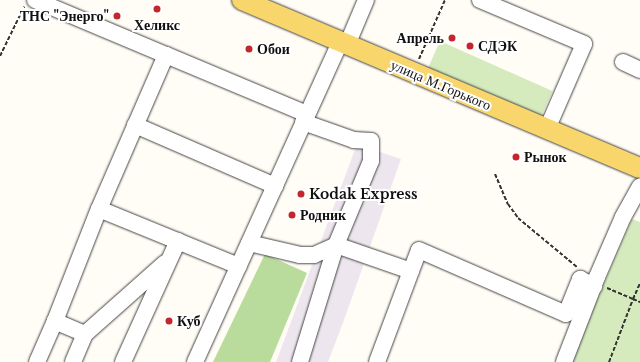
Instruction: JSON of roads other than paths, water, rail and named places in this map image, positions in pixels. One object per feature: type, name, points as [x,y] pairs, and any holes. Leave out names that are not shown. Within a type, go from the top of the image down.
[{"type":"main road","name":"улица М.Горького","points":[[242,0],[640,168]]},
{"type":"street","points":[[35,0],[166,54],[354,140],[371,140],[371,161],[336,245],[300,362]]},
{"type":"street","points":[[195,362],[305,118],[366,0]]},
{"type":"street","points":[[480,0],[584,44],[547,129]]},
{"type":"street","points":[[37,362],[55,321],[99,209],[166,54]]},
{"type":"street","points":[[623,62],[640,70]]},
{"type":"street","points":[[135,125],[275,186]]},
{"type":"street","points":[[564,362],[595,281],[623,217],[640,186]]},
{"type":"street","points":[[99,209],[239,266]]},
{"type":"street","points":[[123,362],[178,241]]},
{"type":"street","points":[[249,243],[300,255],[314,254],[336,245],[411,271]]},
{"type":"street","points":[[377,362],[419,250],[566,314],[580,279],[595,281]]},
{"type":"street","points":[[72,362],[85,334],[170,259]]},
{"type":"street","points":[[55,321],[85,334]]},
{"type":"place","name":"Хеликс","points":[[157,9]]},
{"type":"place","name":"ТНС \"Энерго\"","points":[[117,16]]},
{"type":"place","name":"Апрель","points":[[452,38]]},
{"type":"place","name":"СДЭК","points":[[470,46]]},
{"type":"place","name":"Обои","points":[[249,49]]},
{"type":"place","name":"Рынок","points":[[516,157]]},
{"type":"place","name":"Kodak Express","points":[[301,194]]},
{"type":"place","name":"Родник","points":[[292,215]]},
{"type":"place","name":"Куб","points":[[169,321]]}]
